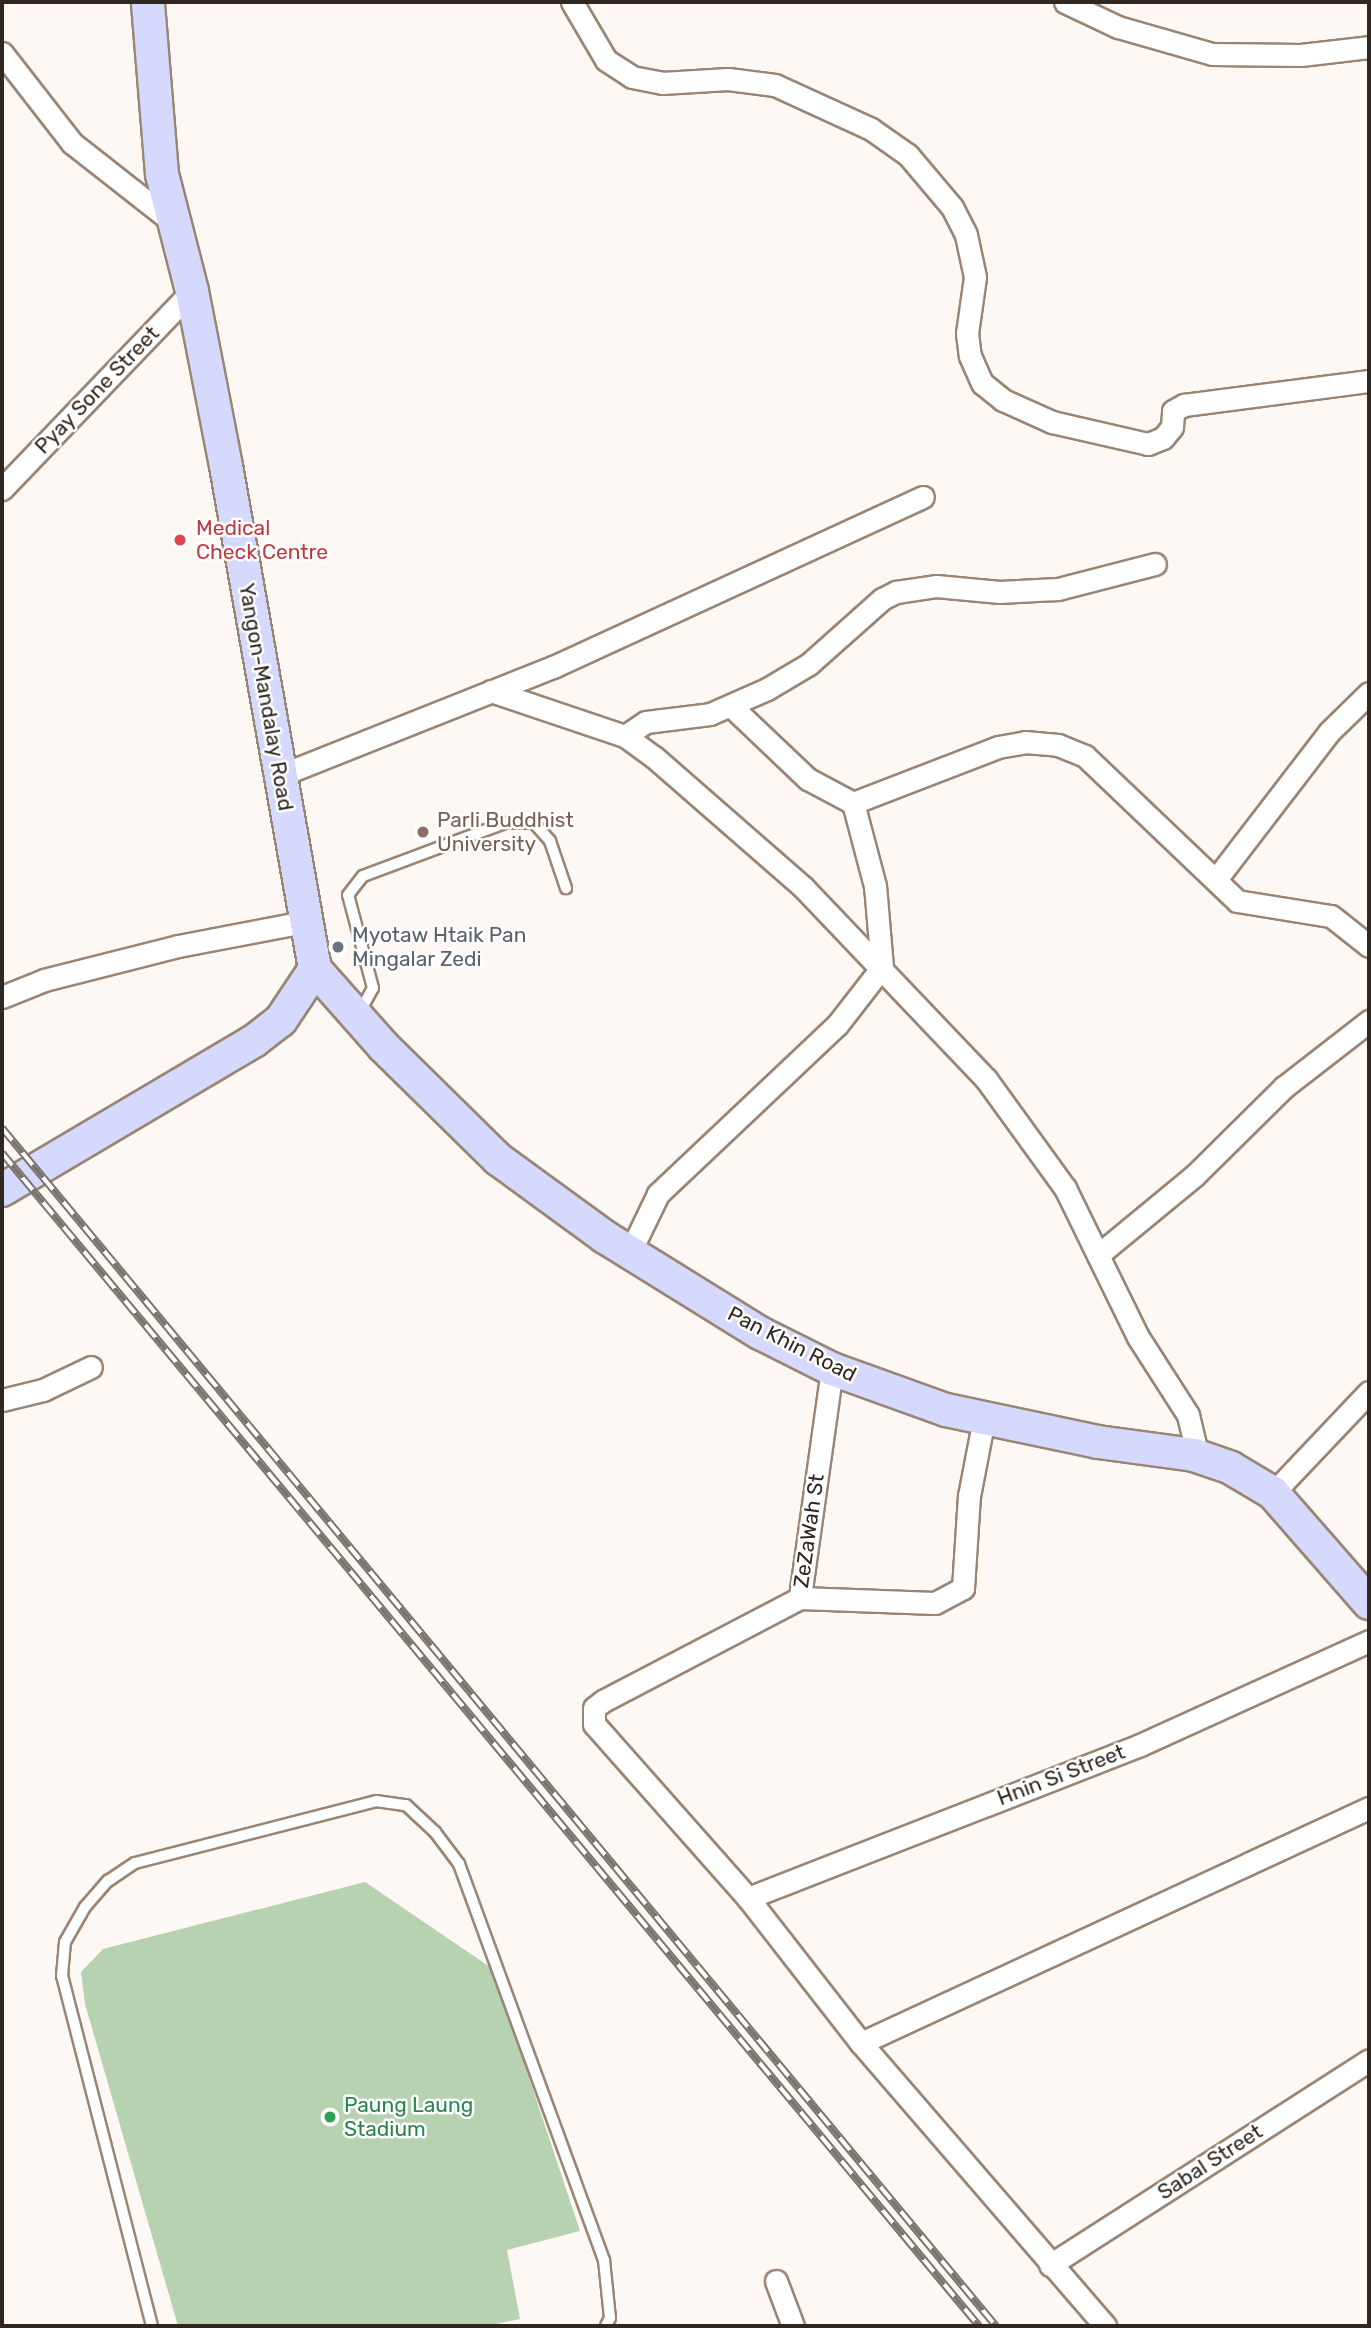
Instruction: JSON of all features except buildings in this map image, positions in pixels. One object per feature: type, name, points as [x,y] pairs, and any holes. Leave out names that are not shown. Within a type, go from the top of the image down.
[{"type":"main road","name":"Yangon-Mandalay Road","points":[[148,2],[153,99],[174,223],[192,291],[316,969]]},
{"type":"main road","name":"Pan Khin Road","points":[[316,969],[357,1018],[498,1159],[630,1252],[760,1333],[832,1368],[946,1410],[1198,1457],[1231,1468],[1273,1493],[1369,1603]]},
{"type":"main road","points":[[2,1190],[254,1041],[281,1020],[316,969]]},
{"type":"street","points":[[572,2],[606,60],[632,77],[662,83],[754,80],[775,85],[871,129],[908,155],[952,207],[966,235],[975,278],[967,333],[970,356],[982,383],[1003,400],[1052,422],[1148,444],[1163,438],[1172,427],[1177,407],[1369,381]]},
{"type":"street","points":[[1065,2],[1118,27],[1212,54],[1301,55],[1369,47]]},
{"type":"street","points":[[2,53],[72,142],[174,223]]},
{"type":"street","name":"Pyay Sone Street","points":[[2,489],[192,291]]},
{"type":"street","points":[[281,775],[491,691],[923,497]]},
{"type":"street","points":[[625,736],[646,722],[710,715],[732,707],[809,664],[882,599],[896,592],[936,586],[1000,592],[1058,589],[1155,564]]},
{"type":"street","points":[[491,691],[625,736],[804,888],[883,967],[986,1079],[1065,1188],[1138,1337],[1188,1415],[1198,1457]]},
{"type":"street","points":[[1217,878],[1329,732],[1369,693]]},
{"type":"street","points":[[630,1252],[658,1194],[836,1025],[883,967],[875,886],[853,803],[808,779],[732,707]]},
{"type":"street","points":[[853,803],[998,747],[1025,742],[1058,745],[1085,756],[1177,847],[1217,878],[1237,901],[1331,916],[1369,946]]},
{"type":"street","points":[[2,998],[44,980],[178,946],[309,921]]},
{"type":"street","points":[[1098,1255],[1195,1175],[1284,1087],[1369,1021]]},
{"type":"street","points":[[2,1400],[43,1390],[91,1367]]},
{"type":"street","name":"ZeZaWah St","points":[[748,1898],[600,1735],[592,1716],[603,1701],[800,1598],[832,1368]]},
{"type":"street","points":[[1273,1493],[1369,1392]]},
{"type":"street","points":[[800,1598],[935,1603],[963,1588],[968,1496],[984,1418]]},
{"type":"street","name":"Hnin Si Street","points":[[748,1898],[1140,1745],[1369,1641]]},
{"type":"street","points":[[861,2043],[1369,1808]]},
{"type":"street","points":[[748,1898],[861,2043],[1105,2326]]},
{"type":"street","name":"Sabal Street","points":[[1050,2265],[1369,2060]]},
{"type":"street","points":[[776,2281],[793,2326]]},
{"type":"lane","points":[[357,1018],[373,988],[348,895],[363,876],[505,823],[534,823],[550,841],[566,888]]},
{"type":"lane","points":[[152,2326],[62,1976],[65,1942],[85,1907],[108,1881],[135,1863],[376,1801],[405,1805],[435,1832],[459,1864],[604,2259],[610,2318],[606,2326]]},
{"type":"green space","name":"Paung Laung Stadium","points":[[365,1882],[493,1969],[580,2231],[507,2250],[520,2319],[487,2326],[178,2326],[85,2004],[81,1972],[103,1949]]},
{"type":"railway","points":[[2,1128],[996,2326]]},
{"type":"railway","points":[[2,1153],[979,2326]]},
{"type":"place","name":"Medical Check Centre","points":[[180,540]]},
{"type":"place","name":"Parli Buddhist University","points":[[423,832]]},
{"type":"place","name":"Myotaw Htaik Pan Mingalar Zedi","points":[[338,947]]},
{"type":"place","name":"Paung Laung Stadium","points":[[330,2117]]}]
